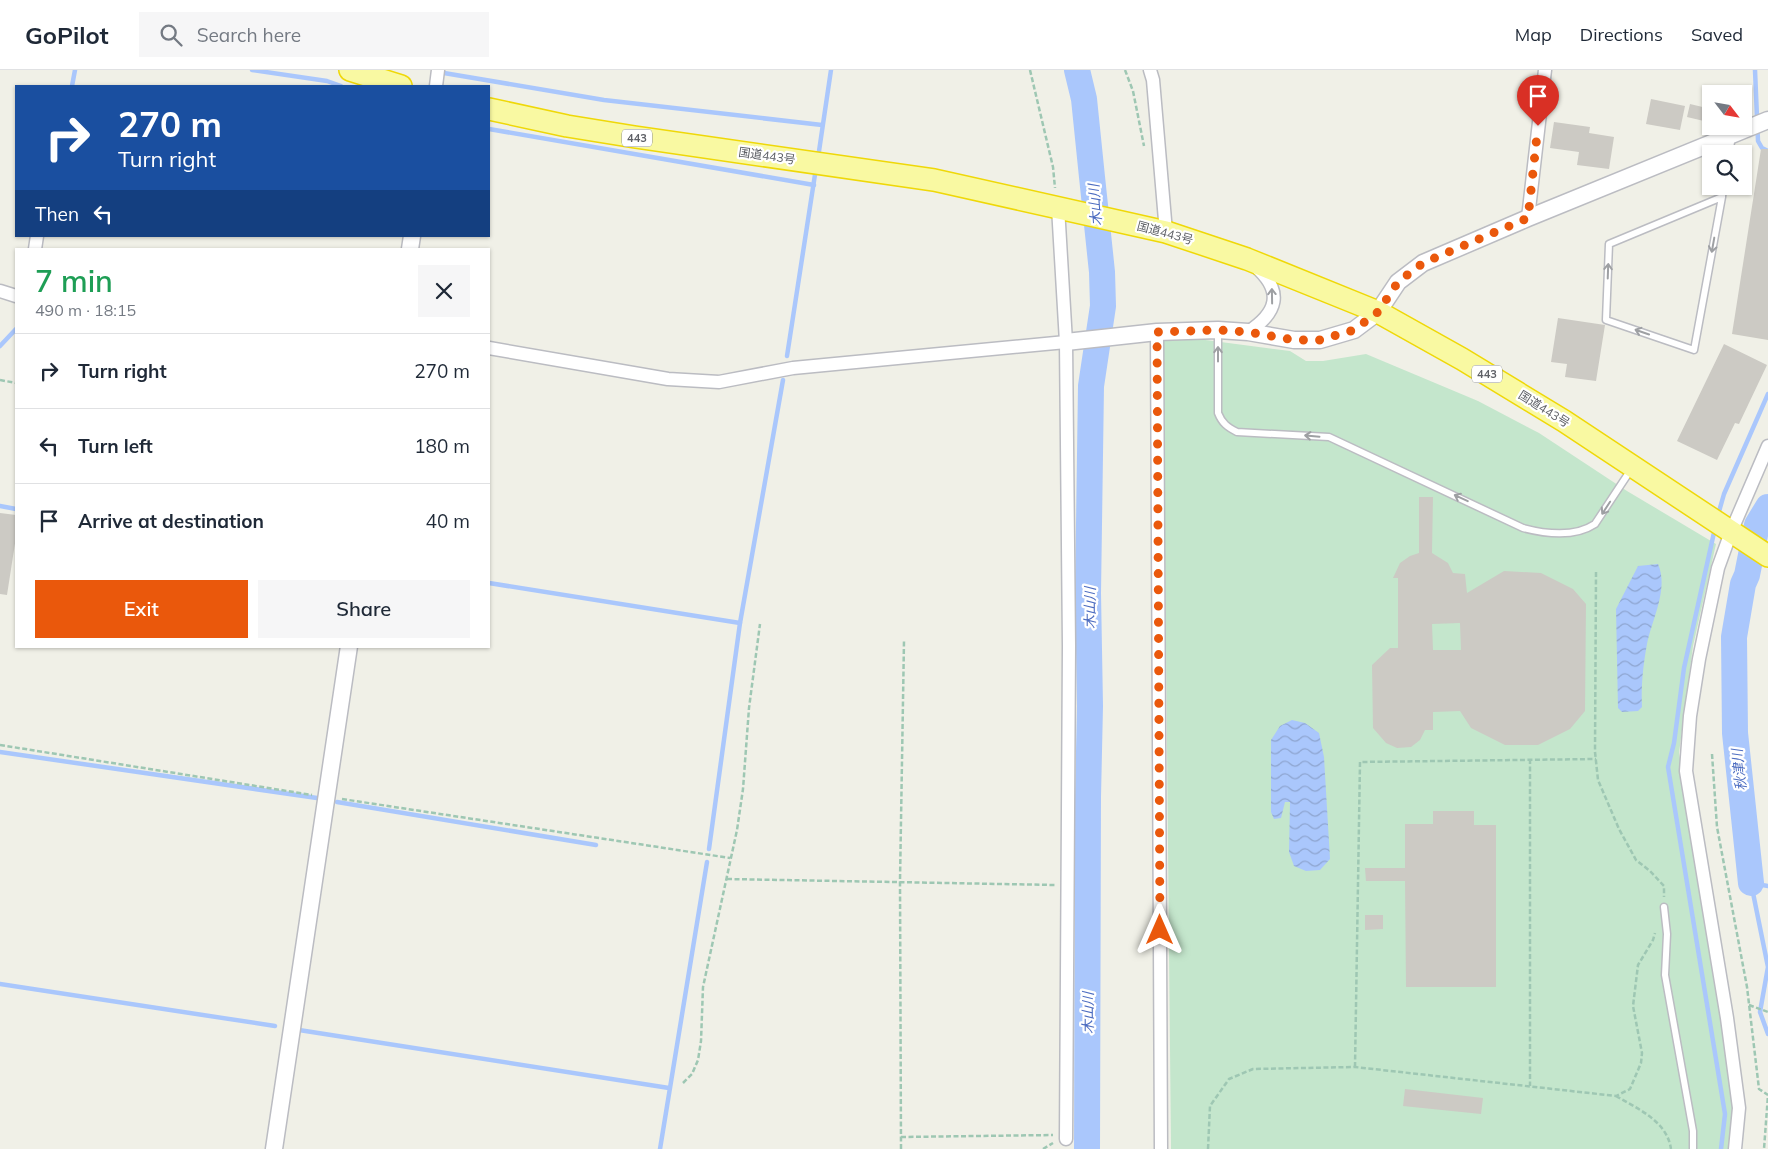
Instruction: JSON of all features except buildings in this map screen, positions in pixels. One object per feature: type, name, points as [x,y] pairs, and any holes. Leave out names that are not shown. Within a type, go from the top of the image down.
[{"type":"highway","points":[[350,70],[398,85]]},
{"type":"highway","name":"国道443号","points":[[490,109],[567,126],[634,137],[934,180],[1160,231],[1247,259],[1378,312],[1462,359],[1547,411],[1768,556]]},
{"type":"street","points":[[436,85],[438,70]]},
{"type":"street","points":[[1150,70],[1153,80],[1160,231]]},
{"type":"street","points":[[1528,218],[1544,70]]},
{"type":"street","points":[[490,348],[668,379],[719,382],[793,368],[1152,333],[1218,330],[1248,332],[1294,340],[1320,340],[1354,330],[1378,312],[1398,282],[1423,263],[1732,135]]},
{"type":"street","points":[[1058,207],[1066,342],[1069,646],[1066,1139]]},
{"type":"street","points":[[1247,259],[1262,272],[1272,288],[1274,298],[1270,313],[1261,324],[1248,332]]},
{"type":"street","points":[[0,291],[15,296]]},
{"type":"street","points":[[1152,333],[1160,1149]]},
{"type":"street","points":[[1735,1149],[1739,1108],[1725,1009],[1686,771],[1690,716],[1699,659],[1718,568],[1721,525],[1768,446]]},
{"type":"street","points":[[274,1149],[349,648]]},
{"type":"lane","points":[[1730,145],[1732,135]]},
{"type":"lane","points":[[1722,197],[1694,350],[1606,320],[1609,244],[1722,197]]},
{"type":"lane","points":[[1218,330],[1218,413],[1222,422],[1228,428],[1237,432],[1329,437],[1523,528],[1553,533],[1586,530],[1595,524],[1632,467]]},
{"type":"lane","points":[[1664,907],[1666,934],[1665,975],[1693,1131],[1693,1149]]},
{"type":"path","points":[[1030,70],[1053,167],[1058,207]]},
{"type":"path","points":[[0,380],[15,383]]},
{"type":"path","points":[[1596,572],[1596,759],[1598,780],[1619,829],[1636,860],[1664,886],[1664,907],[1653,940],[1638,965],[1633,1006],[1642,1053],[1641,1063],[1630,1089],[1616,1096]]},
{"type":"path","points":[[684,1083],[692,1074],[698,1060],[702,1041],[703,988],[737,830],[743,789],[749,708],[760,624]]},
{"type":"path","points":[[901,1149],[900,881],[904,640]]},
{"type":"path","points":[[0,745],[326,797],[730,858]]},
{"type":"path","points":[[1712,754],[1717,827],[1749,1005],[1759,1089],[1768,1095],[1764,1149]]},
{"type":"path","points":[[1530,759],[1530,1086]]},
{"type":"path","points":[[1355,1067],[1360,762],[1596,759]]},
{"type":"path","points":[[727,880],[900,881],[1067,885]]},
{"type":"path","points":[[1749,1005],[1768,1011]]},
{"type":"path","points":[[1208,1149],[1210,1106],[1229,1079],[1253,1069],[1355,1067],[1616,1096],[1655,1120],[1664,1129],[1671,1149]]},
{"type":"path","points":[[901,1137],[1054,1135],[1066,1139]]},
{"type":"green space","points":[[1198,339],[1290,351],[1306,361],[1323,361],[1366,354],[1478,401],[1539,433],[1627,491],[1716,544],[1693,646],[1679,753],[1713,947],[1735,1109],[1730,1149],[1171,1149],[1163,340]]},
{"type":"water","points":[[1658,564],[1662,584],[1661,594],[1649,634],[1643,668],[1642,707],[1638,711],[1622,712],[1618,708],[1616,609],[1638,566]]},
{"type":"water","points":[[1292,720],[1305,723],[1319,733],[1324,757],[1330,859],[1320,870],[1306,871],[1294,866],[1289,852],[1290,802],[1285,802],[1281,818],[1274,819],[1271,812],[1271,740],[1280,726]]},
{"type":"waterway","points":[[72,85],[75,70]]},
{"type":"waterway","points":[[252,70],[327,81],[338,85]]},
{"type":"waterway","points":[[818,158],[831,70]]},
{"type":"waterway","name":"木山川","points":[[1077,70],[1084,99],[1102,272],[1103,306],[1091,386],[1088,593],[1090,706],[1087,1149]]},
{"type":"waterway","points":[[1755,70],[1758,141],[1762,148],[1768,151]]},
{"type":"waterway","points":[[444,73],[604,100],[822,125]]},
{"type":"waterway","points":[[490,129],[814,185]]},
{"type":"waterway","points":[[787,356],[816,168]]},
{"type":"waterway","points":[[0,346],[15,330]]},
{"type":"waterway","points":[[709,849],[740,623],[783,380]]},
{"type":"waterway","points":[[1718,515],[1724,494],[1768,394]]},
{"type":"waterway","points":[[0,506],[15,509]]},
{"type":"waterway","name":"秋津川","points":[[1751,883],[1735,733],[1734,637],[1743,584],[1747,575],[1757,525],[1768,507]]},
{"type":"waterway","points":[[1715,528],[1684,668],[1674,743],[1668,767],[1725,1114],[1721,1149]]},
{"type":"waterway","points":[[490,583],[740,623]]},
{"type":"waterway","points":[[0,752],[317,798]]},
{"type":"waterway","points":[[337,802],[596,845]]},
{"type":"waterway","points":[[660,1149],[707,862]]},
{"type":"waterway","name":"秋津川","points":[[1768,886],[1751,883],[1768,967],[1760,1012],[1768,1034]]},
{"type":"waterway","points":[[0,984],[275,1026]]},
{"type":"waterway","points":[[299,1030],[669,1088]]},
{"type":"route","points":[[1160,930],[1157,332],[1218,330],[1248,332],[1294,340],[1320,340],[1354,330],[1378,312],[1398,282],[1423,263],[1528,218],[1538,126]]}]
